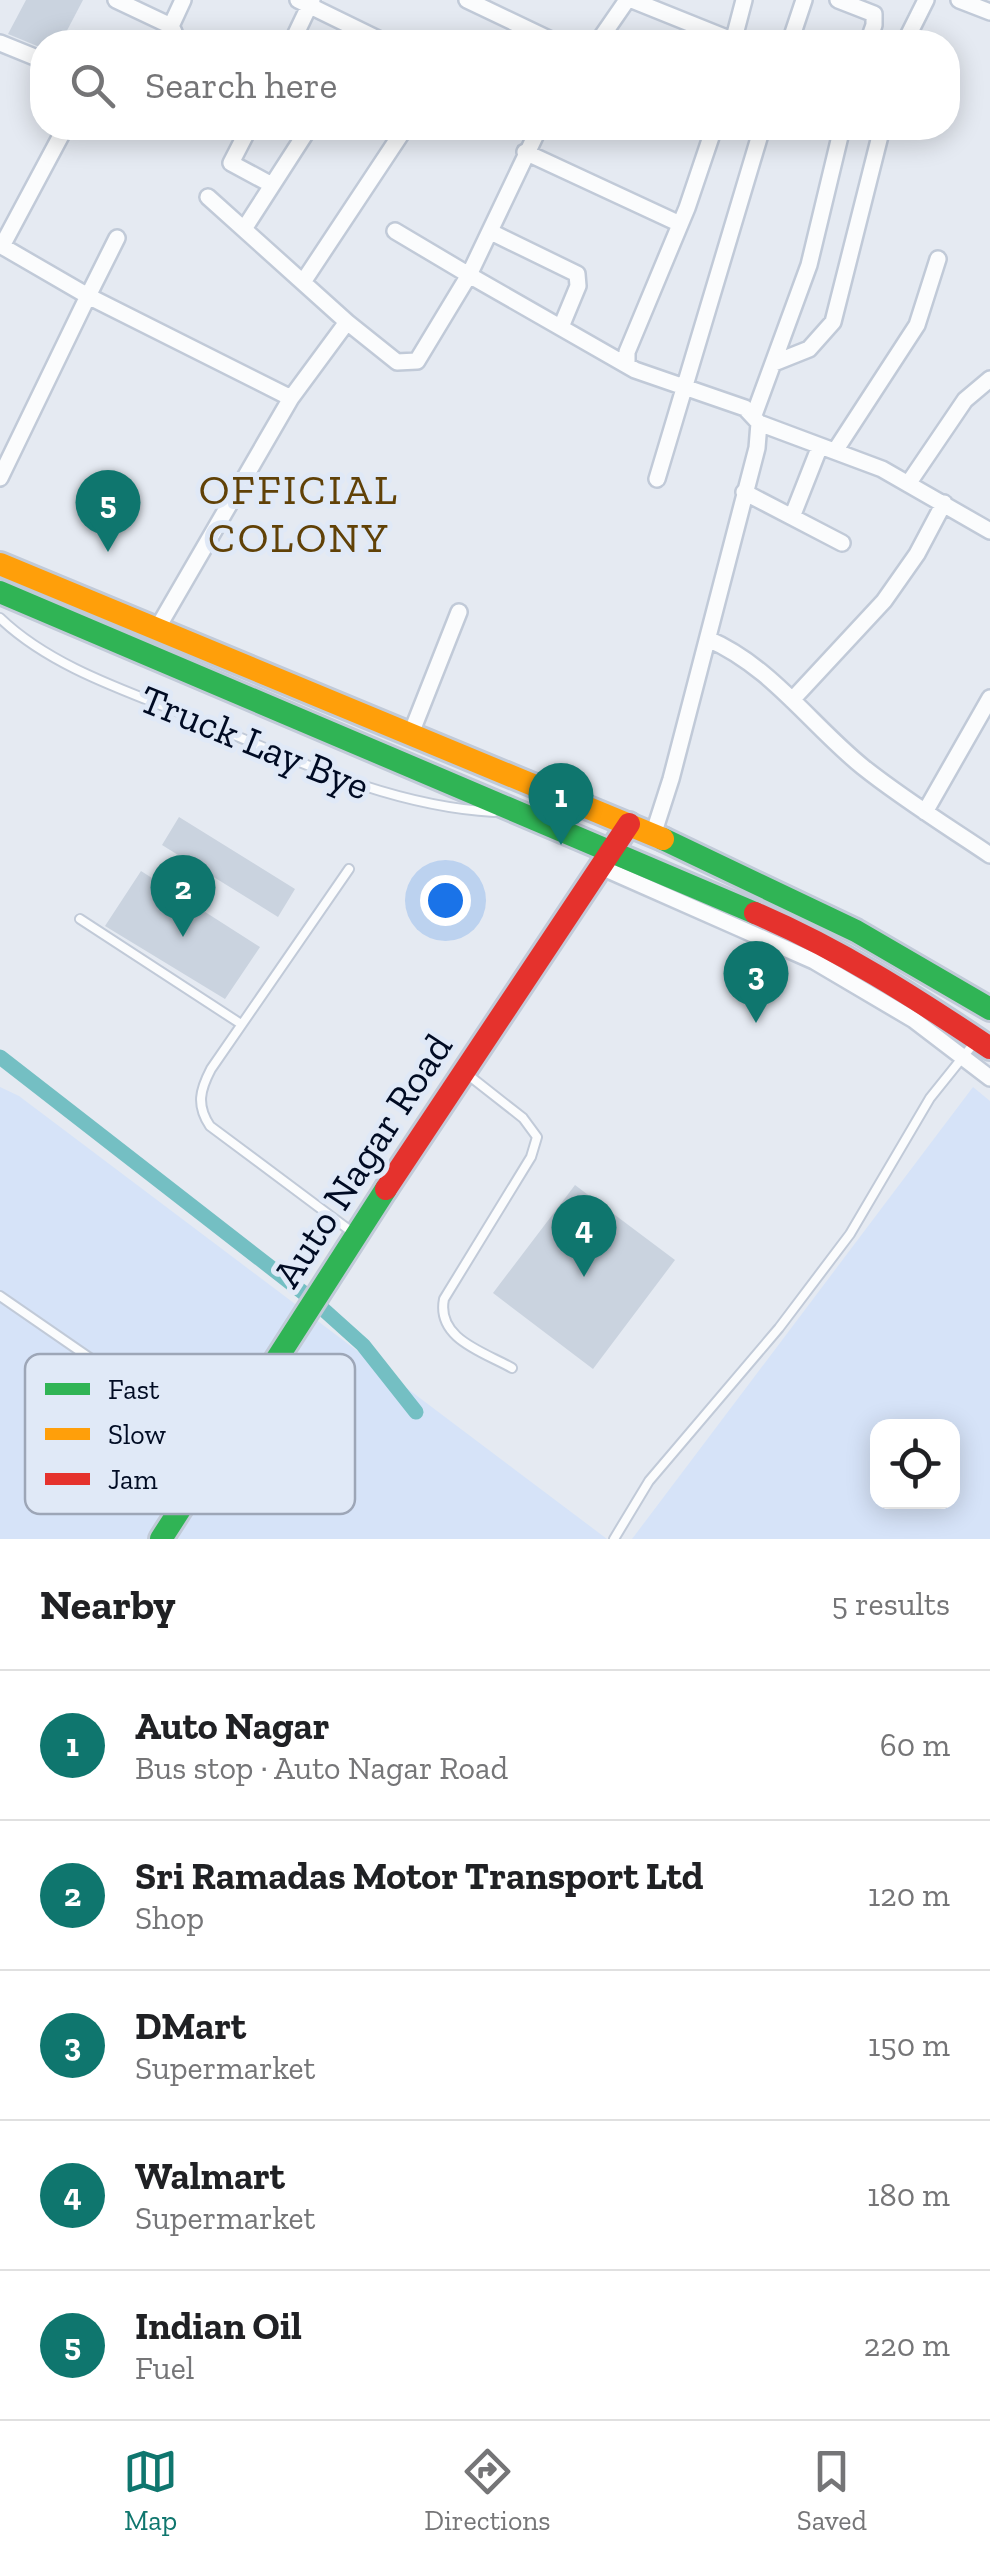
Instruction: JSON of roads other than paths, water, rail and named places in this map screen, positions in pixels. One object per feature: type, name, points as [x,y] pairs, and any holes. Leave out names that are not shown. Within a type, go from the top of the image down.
[{"type":"main road","points":[[0,564],[629,824],[835,920],[908,958],[990,1009]]},
{"type":"main road","points":[[0,592],[528,814],[605,859],[804,934],[889,980],[977,1047]]},
{"type":"main road","name":"Auto Nagar Road","points":[[279,1354],[629,824]]},
{"type":"main road","name":"Auto Nagar Road","points":[[160,1539],[176,1514]]},
{"type":"street","points":[[116,0],[165,30]]},
{"type":"street","points":[[172,30],[183,0]]},
{"type":"street","points":[[467,0],[531,30]]},
{"type":"street","points":[[607,30],[630,0],[704,30]]},
{"type":"street","points":[[736,30],[744,0]]},
{"type":"street","points":[[794,30],[804,0]]},
{"type":"street","points":[[838,0],[874,14],[872,30]]},
{"type":"street","points":[[911,30],[926,0]]},
{"type":"street","points":[[959,0],[990,12]]},
{"type":"street","points":[[296,30],[307,2],[352,30]]},
{"type":"street","points":[[0,43],[30,55]]},
{"type":"street","points":[[59,140],[4,252],[292,398]]},
{"type":"street","points":[[243,140],[231,162],[272,185]]},
{"type":"street","points":[[244,229],[300,140]]},
{"type":"street","points":[[304,282],[397,140]]},
{"type":"street","points":[[208,197],[397,362],[418,361],[469,275],[532,140]]},
{"type":"street","points":[[626,363],[710,140]]},
{"type":"street","points":[[657,479],[758,140]]},
{"type":"street","points":[[653,835],[758,448],[756,419],[808,265],[839,140]]},
{"type":"street","points":[[774,362],[809,350],[832,322],[879,140]]},
{"type":"street","points":[[525,152],[680,224]]},
{"type":"street","points":[[395,231],[635,370],[745,408],[756,419],[882,470],[990,531]]},
{"type":"street","points":[[491,232],[577,274],[578,286],[561,326]]},
{"type":"street","points":[[0,478],[117,238]]},
{"type":"street","points":[[792,517],[828,449],[917,325],[938,260]]},
{"type":"street","points":[[157,629],[292,398],[348,322]]},
{"type":"street","points":[[908,484],[965,400],[990,378]]},
{"type":"street","points":[[744,492],[842,543]]},
{"type":"street","points":[[792,700],[884,601],[917,554],[944,503]]},
{"type":"street","points":[[410,736],[459,612]]},
{"type":"street","points":[[708,639],[754,666],[861,765],[990,855]]},
{"type":"street","points":[[925,812],[990,698]]},
{"type":"street","points":[[977,1047],[990,1078]]},
{"type":"lane","name":"Truck Lay Bye","points":[[0,618],[14,632],[107,683],[354,784],[400,799],[461,810],[528,814]]},
{"type":"lane","points":[[350,869],[242,1024],[202,1087],[200,1102],[210,1126],[356,1234]]},
{"type":"lane","points":[[80,919],[242,1024]]},
{"type":"lane","points":[[614,1539],[649,1482],[779,1328],[850,1234],[930,1098],[977,1047]]},
{"type":"lane","points":[[464,1072],[523,1118],[537,1136],[532,1157],[444,1299],[442,1309],[442,1319],[454,1335],[512,1368]]},
{"type":"lane","points":[[0,1296],[85,1354]]},
{"type":"waterway","points":[[0,1057],[314,1301],[363,1345],[416,1412]]},
{"type":"place","name":"Indian Oil","points":[[108,552]]},
{"type":"place","name":"Auto Nagar","points":[[561,845]]},
{"type":"place","name":"Sri Ramadas Motor Transport Ltd","points":[[183,937]]},
{"type":"place","name":"DMart","points":[[756,1023]]},
{"type":"place","name":"Walmart","points":[[584,1277]]},
{"type":"district","name":"OFFICIAL COLONY","points":[[299,513]]}]
